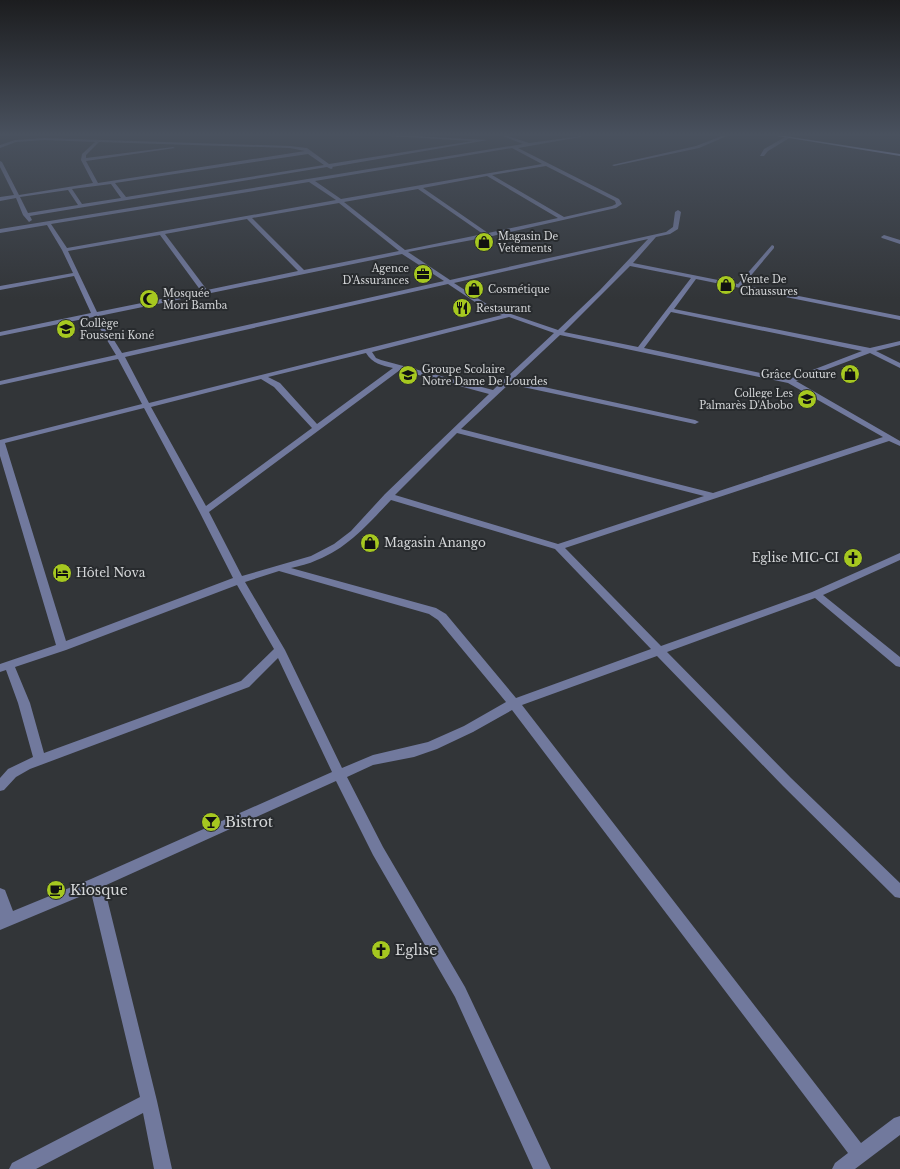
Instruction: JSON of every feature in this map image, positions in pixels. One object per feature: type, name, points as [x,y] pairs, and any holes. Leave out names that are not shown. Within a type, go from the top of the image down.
[{"type":"street","points":[[15,191],[31,226]]},
{"type":"street","points":[[0,199],[53,191]]},
{"type":"street","points":[[71,191],[81,206]]},
{"type":"street","points":[[118,191],[124,198]]},
{"type":"street","points":[[26,215],[174,191]]},
{"type":"street","points":[[0,231],[246,191]]},
{"type":"street","points":[[325,191],[404,252],[480,303],[510,316],[560,333],[790,381],[900,444]]},
{"type":"street","points":[[65,250],[399,191]]},
{"type":"street","points":[[424,191],[488,235]]},
{"type":"street","points":[[514,191],[563,219]]},
{"type":"street","points":[[0,334],[488,235],[614,207],[619,204],[617,200],[599,191]]},
{"type":"street","points":[[0,383],[668,233],[676,228],[678,212]]},
{"type":"street","points":[[248,217],[251,223],[303,272]]},
{"type":"street","points":[[48,223],[65,250],[95,314],[121,357],[240,580],[280,650],[340,776],[378,851],[460,992],[542,1169]]},
{"type":"street","points":[[162,233],[205,292]]},
{"type":"street","points":[[40,759],[21,696],[4,667],[62,647],[240,580],[314,558],[336,546],[354,533],[388,496],[455,430],[560,333],[630,264],[655,236]]},
{"type":"street","points":[[884,237],[900,242]]},
{"type":"street","points":[[739,286],[772,247]]},
{"type":"street","points":[[630,264],[900,318]]},
{"type":"street","points":[[0,288],[76,274]]},
{"type":"street","points":[[639,350],[694,278]]},
{"type":"street","points":[[671,310],[870,350],[900,366]]},
{"type":"street","points":[[62,647],[0,442],[510,316]]},
{"type":"street","points":[[790,381],[870,350],[900,344]]},
{"type":"street","points":[[368,351],[373,359],[378,362],[495,393]]},
{"type":"street","points":[[204,511],[398,368]]},
{"type":"street","points":[[262,377],[277,385],[316,428]]},
{"type":"street","points":[[507,381],[695,422]]},
{"type":"street","points":[[455,430],[716,496]]},
{"type":"street","points":[[558,547],[888,438]]},
{"type":"street","points":[[388,496],[558,547],[787,782],[900,892]]},
{"type":"street","points":[[0,895],[4,921],[96,883],[340,776],[366,762],[421,750],[470,729],[514,703],[659,652],[816,594],[900,556]]},
{"type":"street","points":[[279,568],[414,607],[432,610],[442,617],[514,703],[860,1155]]},
{"type":"street","points":[[816,594],[900,663]]},
{"type":"street","points":[[0,786],[12,773],[40,759],[245,684],[280,650]]},
{"type":"street","points":[[96,883],[149,1101],[162,1169]]},
{"type":"street","points":[[18,1169],[149,1101]]},
{"type":"street","points":[[841,1169],[900,1124]]},
{"type":"place","name":"Magasin De Vetements","points":[[484,242]]},
{"type":"place","name":"Agence D'Assurances","points":[[423,274]]},
{"type":"place","name":"Vente De Chaussures","points":[[726,285]]},
{"type":"place","name":"Cosmétique","points":[[474,289]]},
{"type":"place","name":"Mosquée Mori Bamba","points":[[149,299]]},
{"type":"place","name":"Restaurant","points":[[462,308]]},
{"type":"place","name":"Collège Fousseni Koné","points":[[66,329]]},
{"type":"place","name":"Grâce Couture","points":[[850,374]]},
{"type":"place","name":"Groupe Scolaire Notre Dame De Lourdes","points":[[408,375]]},
{"type":"place","name":"College Les Palmarès D'Abobo","points":[[807,399]]},
{"type":"place","name":"Magasin Anango","points":[[370,543]]},
{"type":"place","name":"Eglise MIC-CI","points":[[853,558]]},
{"type":"place","name":"Hôtel Nova","points":[[62,573]]},
{"type":"place","name":"Bistrot","points":[[211,822]]},
{"type":"place","name":"Kiosque","points":[[56,890]]},
{"type":"place","name":"Eglise","points":[[381,950]]}]
